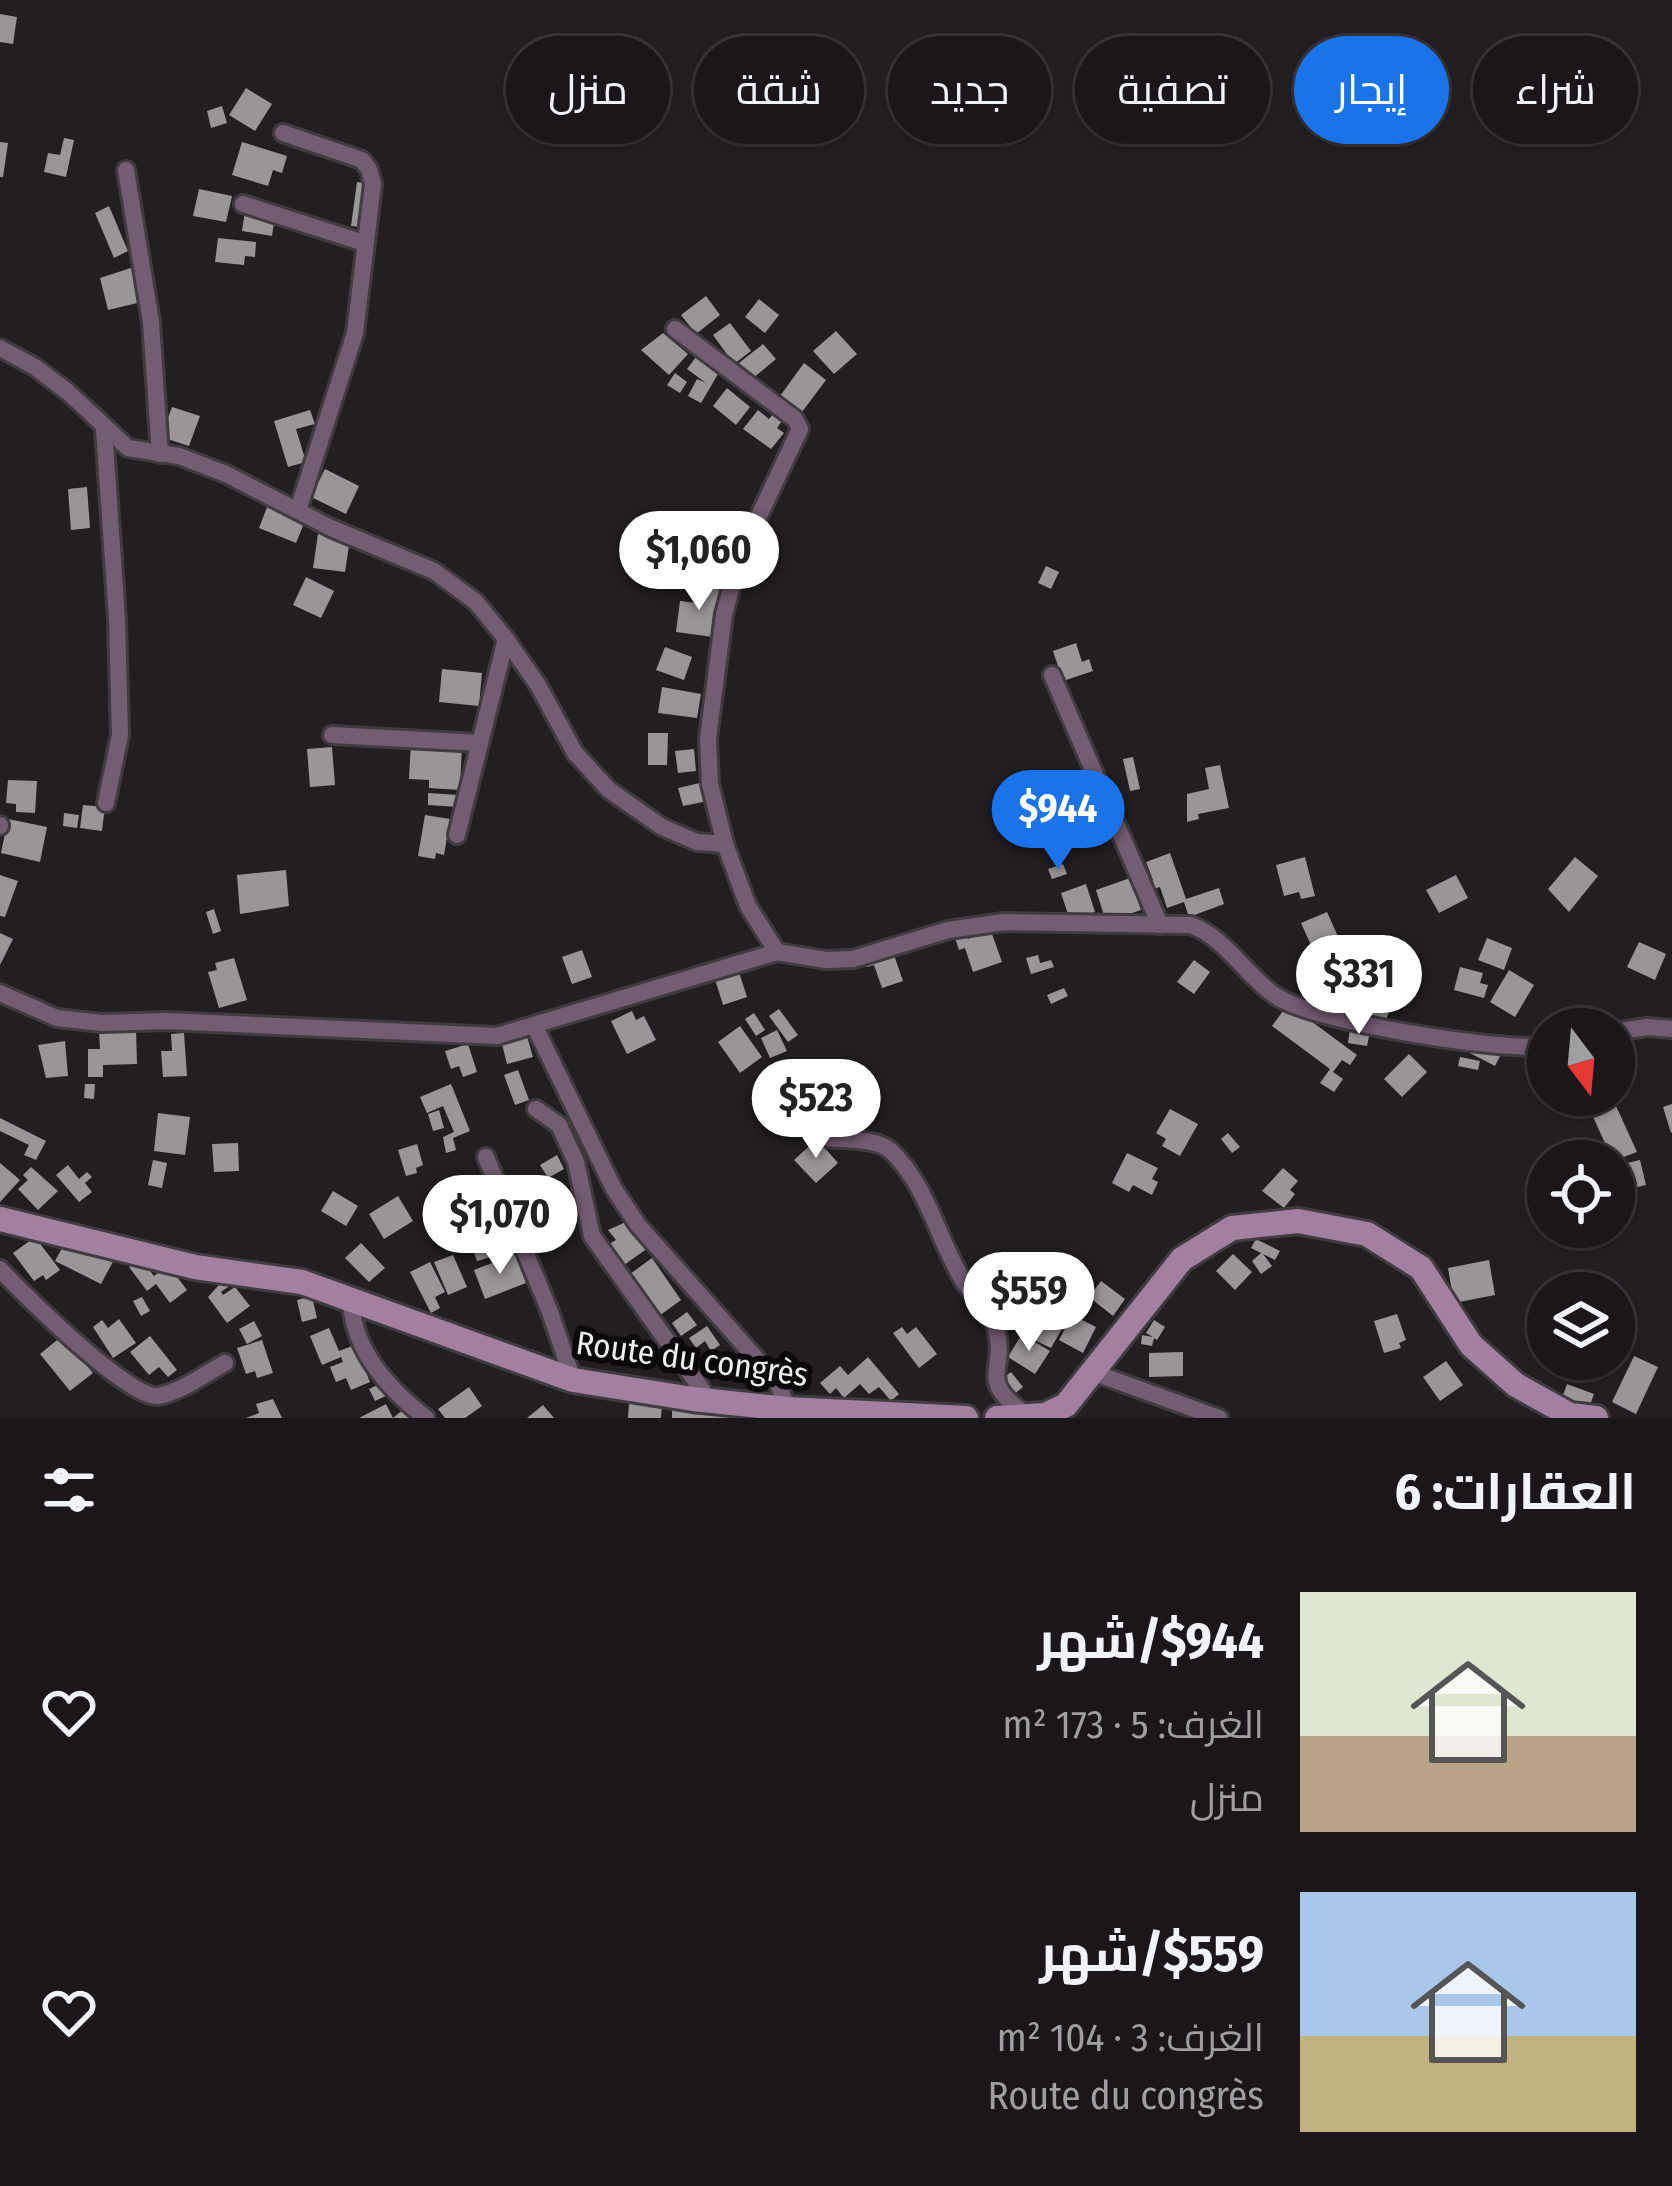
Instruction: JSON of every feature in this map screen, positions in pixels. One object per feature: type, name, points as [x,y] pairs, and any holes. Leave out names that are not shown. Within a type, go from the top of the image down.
[{"type":"main road","name":"Route du congrès","points":[[0,1219],[195,1267],[302,1282],[573,1380],[788,1409],[966,1418]]},
{"type":"main road","points":[[997,1418],[1045,1415],[1066,1405],[1183,1258],[1232,1228],[1298,1221],[1367,1234],[1421,1268],[1471,1345],[1516,1385],[1570,1414],[1596,1418]]},
{"type":"street","points":[[283,133],[362,160],[373,184],[356,333],[298,510]]},
{"type":"street","points":[[126,170],[151,322],[160,454]]},
{"type":"street","points":[[243,204],[364,243]]},
{"type":"street","points":[[675,328],[795,419],[800,429],[740,556],[724,614],[708,739],[710,784],[725,844],[748,906],[777,952]]},
{"type":"street","points":[[0,348],[68,392],[128,448],[179,456],[226,474],[331,528],[434,571],[476,602],[506,639],[538,685],[574,753],[609,790],[662,827],[697,842],[725,844]]},
{"type":"street","points":[[104,429],[120,735],[106,803]]},
{"type":"street","points":[[458,835],[506,639]]},
{"type":"street","points":[[1052,675],[1160,925]]},
{"type":"street","points":[[332,735],[480,743]]},
{"type":"street","points":[[0,993],[57,1018],[102,1023],[167,1021],[496,1036],[777,952],[826,960],[854,958],[949,930],[1004,922],[1160,925],[1199,928],[1278,998],[1337,1020],[1489,1045],[1527,1046]]},
{"type":"street","points":[[535,1025],[614,1189],[638,1225],[777,1382],[788,1409]]},
{"type":"street","points":[[1635,1029],[1672,1029]]},
{"type":"street","points":[[536,1109],[559,1125],[576,1162],[592,1235],[710,1401]]},
{"type":"street","points":[[828,1138],[891,1151],[925,1200],[965,1284],[995,1325],[996,1385],[1028,1417]]},
{"type":"street","points":[[486,1157],[573,1380]]},
{"type":"street","points":[[0,1269],[28,1300],[136,1391],[159,1396],[225,1363]]},
{"type":"street","points":[[351,1299],[352,1326],[375,1369],[426,1418]]},
{"type":"street","points":[[1095,1373],[1219,1418]]},
{"type":"building","points":[[0,14],[17,17],[13,44],[0,42]]},
{"type":"building","points":[[246,88],[272,104],[255,131],[229,115]]},
{"type":"building","points":[[222,106],[227,123],[211,128],[207,111]]},
{"type":"building","points":[[64,138],[74,140],[66,177],[44,172],[48,153],[60,155]]},
{"type":"building","points":[[0,142],[8,143],[3,177],[0,177]]},
{"type":"building","points":[[242,142],[287,156],[282,173],[273,170],[268,186],[232,175]]},
{"type":"building","points":[[357,182],[367,183],[361,227],[351,226]]},
{"type":"building","points":[[199,189],[232,196],[226,222],[193,216]]},
{"type":"building","points":[[109,206],[128,251],[114,258],[95,213]]},
{"type":"building","points":[[245,211],[275,216],[272,236],[242,231]]},
{"type":"building","points":[[218,238],[256,242],[255,257],[245,256],[244,265],[215,262]]},
{"type":"building","points":[[137,266],[146,301],[108,310],[100,278]]},
{"type":"building","points":[[706,296],[720,315],[696,334],[681,315]]},
{"type":"building","points":[[759,299],[779,315],[765,333],[745,317]]},
{"type":"building","points":[[730,323],[751,351],[734,364],[713,335]]},
{"type":"building","points":[[836,331],[857,354],[834,374],[813,351]]},
{"type":"building","points":[[663,333],[688,354],[669,375],[641,350]]},
{"type":"building","points":[[763,344],[776,359],[752,379],[739,363]]},
{"type":"building","points":[[699,353],[721,369],[701,403],[688,396],[697,379],[706,383],[687,369]]},
{"type":"building","points":[[804,363],[826,380],[802,412],[780,396]]},
{"type":"building","points":[[675,373],[687,382],[680,393],[667,385]]},
{"type":"building","points":[[727,388],[750,407],[736,425],[713,406]]},
{"type":"building","points":[[172,407],[200,416],[189,446],[161,437]]},
{"type":"building","points":[[310,410],[315,424],[296,429],[306,462],[288,467],[274,421]]},
{"type":"building","points":[[758,410],[782,421],[777,428],[784,433],[771,449],[743,429]]},
{"type":"building","points":[[325,469],[359,486],[346,514],[311,497]]},
{"type":"building","points":[[87,487],[90,528],[71,530],[68,489]]},
{"type":"building","points":[[269,502],[307,516],[296,543],[259,528]]},
{"type":"building","points":[[318,534],[350,539],[345,572],[313,568]]},
{"type":"building","points":[[702,553],[728,566],[721,582],[694,569]]},
{"type":"building","points":[[1046,566],[1059,572],[1051,589],[1038,583]]},
{"type":"building","points":[[306,577],[334,591],[321,618],[293,605]]},
{"type":"building","points":[[699,585],[720,588],[713,637],[676,632],[680,601],[697,603]]},
{"type":"building","points":[[1076,643],[1082,662],[1089,659],[1093,671],[1063,681],[1053,651]]},
{"type":"building","points":[[665,647],[692,657],[684,680],[656,670]]},
{"type":"building","points":[[442,669],[482,673],[479,706],[439,702]]},
{"type":"building","points":[[662,687],[701,694],[697,718],[658,713]]},
{"type":"building","points":[[648,733],[668,733],[667,765],[648,765]]},
{"type":"building","points":[[411,741],[462,744],[460,790],[429,788],[429,780],[409,779]]},
{"type":"building","points":[[332,747],[335,785],[310,787],[307,749]]},
{"type":"building","points":[[694,749],[696,771],[678,773],[675,751]]},
{"type":"building","points":[[1133,757],[1140,789],[1130,791],[1123,759]]},
{"type":"building","points":[[1220,765],[1229,808],[1198,814],[1199,819],[1187,822],[1187,794],[1209,789],[1205,768]]},
{"type":"building","points":[[8,780],[37,781],[35,813],[16,812],[16,804],[6,803]]},
{"type":"building","points":[[704,782],[708,801],[683,806],[678,788]]},
{"type":"building","points":[[428,793],[459,795],[458,807],[428,805]]},
{"type":"building","points":[[83,805],[105,807],[102,831],[80,828]]},
{"type":"building","points":[[64,813],[79,815],[77,828],[63,826]]},
{"type":"building","points":[[425,815],[450,819],[444,855],[436,853],[435,859],[418,856]]},
{"type":"building","points":[[8,819],[47,827],[40,862],[1,853]]},
{"type":"building","points":[[1170,853],[1186,899],[1219,888],[1224,904],[1189,917],[1184,902],[1167,908],[1160,887],[1151,890],[1148,881],[1153,880],[1146,862]]},
{"type":"building","points":[[1305,857],[1315,896],[1301,899],[1299,892],[1284,896],[1276,865]]},
{"type":"building","points":[[1575,857],[1598,876],[1569,912],[1548,889]]},
{"type":"building","points":[[1063,864],[1067,874],[1052,879],[1048,869]]},
{"type":"building","points":[[286,870],[289,906],[240,914],[237,875]]},
{"type":"building","points":[[0,875],[18,881],[5,917],[0,916]]},
{"type":"building","points":[[1456,875],[1468,898],[1439,913],[1426,890]]},
{"type":"building","points":[[1130,878],[1141,910],[1106,922],[1096,890]]},
{"type":"building","points":[[1086,884],[1095,912],[1070,920],[1061,893]]},
{"type":"building","points":[[214,909],[221,931],[213,934],[206,912]]},
{"type":"building","points":[[1327,912],[1345,952],[1319,963],[1301,923]]},
{"type":"building","points":[[991,931],[1002,962],[973,972],[965,948],[959,950],[955,938]]},
{"type":"building","points":[[0,933],[13,939],[0,965]]},
{"type":"building","points":[[1487,938],[1512,948],[1504,970],[1478,960]]},
{"type":"building","points":[[1639,942],[1666,954],[1655,980],[1627,967]]},
{"type":"building","points":[[582,950],[592,977],[572,984],[562,957]]},
{"type":"building","points":[[880,950],[884,958],[894,955],[903,981],[882,988],[874,965],[867,967],[863,955]]},
{"type":"building","points":[[1038,955],[1040,963],[1051,960],[1054,967],[1031,974],[1026,958]]},
{"type":"building","points":[[234,958],[247,1000],[219,1008],[208,972],[217,970],[215,963]]},
{"type":"building","points":[[1194,960],[1210,972],[1194,994],[1177,982]]},
{"type":"building","points":[[737,966],[747,997],[723,1005],[713,973]]},
{"type":"building","points":[[1460,967],[1483,973],[1480,983],[1488,985],[1484,998],[1454,990]]},
{"type":"building","points":[[1509,970],[1534,985],[1515,1017],[1490,1002]]},
{"type":"building","points":[[1338,979],[1365,993],[1353,1016],[1326,1002]]},
{"type":"building","points":[[1064,988],[1068,996],[1051,1004],[1047,995]]},
{"type":"building","points":[[1374,994],[1393,1001],[1384,1025],[1365,1018]]},
{"type":"building","points":[[1288,1004],[1357,1055],[1350,1065],[1342,1060],[1333,1072],[1343,1079],[1334,1092],[1320,1083],[1330,1069],[1272,1026]]},
{"type":"building","points":[[779,1009],[798,1035],[788,1042],[769,1016]]},
{"type":"building","points":[[632,1011],[636,1020],[644,1016],[656,1040],[627,1054],[611,1021]]},
{"type":"building","points":[[754,1013],[765,1030],[756,1036],[745,1019]]},
{"type":"building","points":[[740,1026],[762,1057],[740,1073],[718,1042]]},
{"type":"building","points":[[136,1029],[137,1064],[103,1065],[103,1077],[88,1077],[88,1049],[100,1049],[99,1030]]},
{"type":"building","points":[[1350,1029],[1370,1032],[1367,1046],[1348,1043]]},
{"type":"building","points":[[777,1030],[787,1051],[770,1058],[761,1038]]},
{"type":"building","points":[[184,1033],[187,1076],[163,1077],[161,1051],[172,1051],[171,1034]]},
{"type":"building","points":[[526,1033],[533,1057],[507,1064],[501,1040]]},
{"type":"building","points":[[1469,1037],[1501,1054],[1495,1066],[1462,1049]]},
{"type":"building","points":[[65,1041],[68,1076],[46,1078],[38,1045]]},
{"type":"building","points":[[468,1044],[477,1072],[463,1077],[459,1066],[451,1069],[445,1051]]},
{"type":"building","points":[[1409,1054],[1427,1072],[1402,1097],[1384,1079]]},
{"type":"building","points":[[1460,1057],[1480,1061],[1478,1070],[1458,1066]]},
{"type":"building","points":[[801,1062],[809,1076],[824,1067],[837,1089],[813,1103],[821,1116],[804,1126],[780,1088],[797,1078],[791,1068]]},
{"type":"building","points":[[518,1070],[529,1100],[515,1105],[504,1075]]},
{"type":"building","points":[[85,1084],[95,1084],[94,1099],[84,1098]]},
{"type":"building","points":[[451,1084],[470,1131],[453,1138],[456,1150],[446,1153],[443,1137],[454,1132],[443,1106],[427,1113],[420,1097]]},
{"type":"building","points":[[1672,1104],[1672,1132],[1671,1133],[1663,1107]]},
{"type":"building","points":[[1170,1109],[1198,1124],[1180,1156],[1162,1146],[1166,1139],[1156,1133]]},
{"type":"building","points":[[439,1110],[444,1128],[433,1131],[428,1114]]},
{"type":"building","points":[[158,1113],[190,1117],[185,1155],[154,1151]]},
{"type":"building","points":[[1593,1116],[1621,1116],[1632,1140],[1604,1140]]},
{"type":"building","points":[[0,1118],[46,1141],[36,1160],[24,1155],[29,1145],[0,1131]]},
{"type":"building","points":[[1228,1133],[1240,1147],[1232,1153],[1221,1139]]},
{"type":"building","points":[[817,1139],[838,1163],[816,1183],[794,1160]]},
{"type":"building","points":[[238,1143],[239,1171],[214,1172],[212,1144]]},
{"type":"building","points":[[417,1144],[423,1165],[406,1176],[398,1150]]},
{"type":"building","points":[[1127,1153],[1158,1168],[1152,1195],[1133,1185],[1129,1192],[1112,1183]]},
{"type":"building","points":[[557,1155],[564,1169],[548,1178],[540,1165]]},
{"type":"building","points":[[153,1160],[167,1163],[162,1188],[148,1185]]},
{"type":"building","points":[[1640,1160],[1646,1185],[1635,1188],[1635,1161]]},
{"type":"building","points":[[0,1163],[20,1180],[0,1202]]},
{"type":"building","points":[[68,1165],[79,1179],[87,1172],[92,1177],[85,1183],[92,1192],[79,1202],[56,1175]]},
{"type":"building","points":[[31,1167],[58,1191],[38,1210],[18,1189],[28,1180],[23,1175]]},
{"type":"building","points":[[1283,1168],[1298,1181],[1284,1208],[1262,1191]]},
{"type":"building","points":[[333,1191],[358,1206],[346,1226],[321,1211]]},
{"type":"building","points":[[398,1196],[413,1221],[384,1239],[369,1214]]},
{"type":"building","points":[[628,1221],[648,1248],[624,1265],[609,1244],[616,1240],[608,1230]]},
{"type":"building","points":[[495,1233],[501,1254],[477,1261],[470,1241]]},
{"type":"building","points":[[35,1237],[60,1270],[46,1280],[43,1275],[34,1281],[13,1253]]},
{"type":"building","points":[[67,1239],[116,1256],[101,1284],[55,1261]]},
{"type":"building","points":[[1256,1239],[1280,1251],[1275,1260],[1263,1254],[1272,1266],[1261,1274],[1252,1261],[1261,1253],[1251,1248]]},
{"type":"building","points":[[361,1243],[385,1268],[369,1282],[345,1258]]},
{"type":"building","points":[[515,1254],[526,1283],[485,1299],[474,1270]]},
{"type":"building","points":[[1233,1254],[1252,1272],[1235,1290],[1216,1271]]},
{"type":"building","points":[[453,1255],[467,1287],[448,1295],[434,1262]]},
{"type":"building","points":[[140,1258],[154,1276],[168,1265],[187,1290],[170,1303],[156,1284],[147,1291],[129,1267]]},
{"type":"building","points":[[652,1258],[681,1300],[659,1316],[630,1274]]},
{"type":"building","points":[[1489,1260],[1495,1295],[1454,1303],[1448,1268]]},
{"type":"building","points":[[430,1262],[445,1292],[435,1297],[440,1308],[431,1313],[410,1272]]},
{"type":"building","points":[[226,1277],[232,1284],[223,1295],[235,1287],[250,1306],[227,1323],[208,1297]]},
{"type":"building","points":[[1101,1281],[1125,1299],[1113,1316],[1089,1297]]},
{"type":"building","points":[[312,1296],[317,1318],[302,1322],[297,1300]]},
{"type":"building","points":[[1023,1296],[1068,1318],[1051,1348],[1032,1339],[1046,1313],[1041,1319],[1018,1307]]},
{"type":"building","points":[[142,1297],[150,1311],[141,1316],[133,1301]]},
{"type":"building","points":[[1015,1309],[1038,1323],[1030,1336],[1007,1322]]},
{"type":"building","points":[[687,1312],[697,1325],[681,1336],[672,1323]]},
{"type":"building","points":[[1397,1314],[1406,1340],[1399,1343],[1401,1348],[1384,1353],[1374,1321]]},
{"type":"building","points":[[1072,1315],[1096,1327],[1083,1353],[1059,1340]]},
{"type":"building","points":[[119,1319],[136,1343],[113,1358],[93,1327],[102,1320],[108,1328]]},
{"type":"building","points":[[1154,1320],[1165,1327],[1152,1346],[1141,1344],[1142,1335],[1153,1337],[1146,1333]]},
{"type":"building","points":[[254,1321],[262,1336],[247,1344],[239,1329]]},
{"type":"building","points":[[707,1326],[720,1345],[711,1351],[705,1341],[696,1348],[689,1338]]},
{"type":"building","points":[[902,1327],[907,1334],[916,1327],[937,1354],[919,1368],[893,1333]]},
{"type":"building","points":[[329,1328],[339,1351],[355,1345],[370,1382],[351,1390],[346,1378],[336,1382],[330,1367],[343,1362],[341,1357],[322,1365],[310,1336]]},
{"type":"building","points":[[1022,1334],[1050,1351],[1035,1374],[1008,1357]]},
{"type":"building","points":[[62,1336],[93,1373],[70,1391],[40,1354]]},
{"type":"building","points":[[150,1336],[177,1370],[168,1377],[159,1367],[149,1375],[130,1352]]},
{"type":"building","points":[[262,1340],[273,1373],[257,1378],[255,1371],[246,1374],[237,1348]]},
{"type":"building","points":[[1183,1352],[1183,1376],[1149,1377],[1149,1353]]},
{"type":"building","points":[[1635,1356],[1658,1367],[1636,1414],[1612,1402],[1623,1380],[1635,1380]]},
{"type":"building","points":[[868,1357],[899,1394],[891,1401],[879,1387],[869,1394],[860,1384],[844,1398],[836,1388],[830,1394],[820,1383],[840,1366],[848,1375]]},
{"type":"building","points":[[1446,1361],[1463,1385],[1440,1401],[1423,1377]]},
{"type":"building","points":[[1011,1372],[1023,1387],[1013,1395],[1001,1380]]},
{"type":"building","points":[[382,1383],[388,1395],[375,1401],[369,1389]]},
{"type":"building","points":[[1567,1384],[1594,1394],[1589,1408],[1562,1398]]},
{"type":"building","points":[[469,1387],[482,1406],[465,1418],[445,1418],[438,1409]]},
{"type":"building","points":[[273,1399],[282,1418],[246,1418],[259,1413],[256,1404]]},
{"type":"building","points":[[629,1403],[662,1404],[661,1418],[628,1418]]},
{"type":"building","points":[[386,1404],[393,1418],[359,1418]]},
{"type":"building","points":[[672,1404],[732,1406],[732,1418],[672,1418]]},
{"type":"building","points":[[543,1405],[554,1418],[527,1418]]},
{"type":"building","points":[[406,1407],[415,1418],[393,1418]]}]
